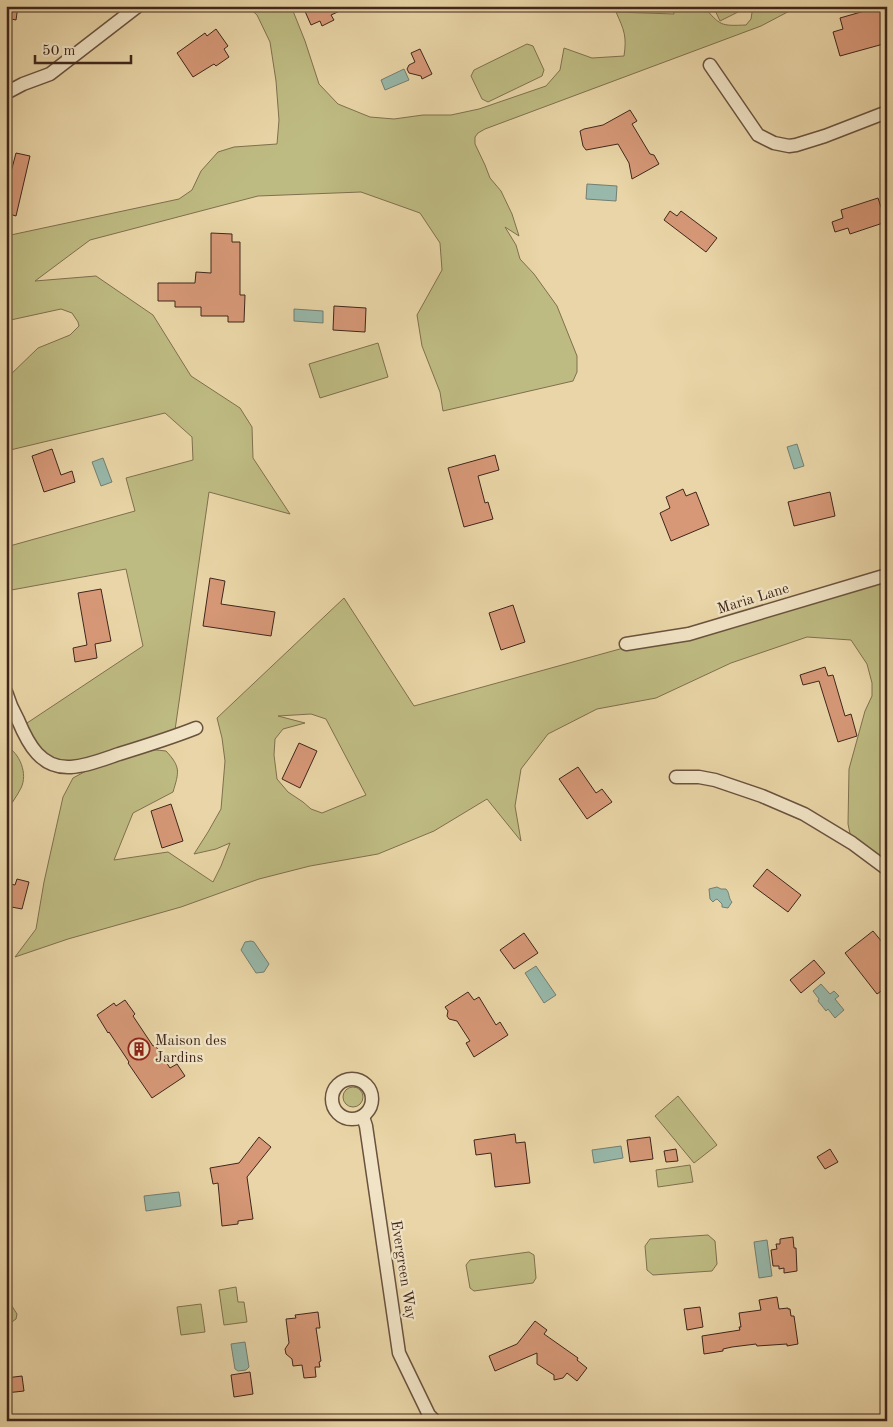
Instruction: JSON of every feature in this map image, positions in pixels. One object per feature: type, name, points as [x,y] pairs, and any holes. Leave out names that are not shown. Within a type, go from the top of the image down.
[{"type":"street","points":[[6,93],[23,84],[50,74],[138,6]]},
{"type":"street","points":[[710,65],[758,135],[774,143],[789,146],[796,145],[887,112]]},
{"type":"street","name":"Maria Lane","points":[[626,644],[698,631],[887,575]]},
{"type":"street","points":[[6,692],[28,743],[39,757],[46,762],[58,766],[86,765],[174,737],[196,728]]},
{"type":"street","points":[[676,777],[698,777],[715,780],[762,796],[804,814],[852,843],[887,869]]},
{"type":"street","name":"Evergreen Way","points":[[363,1117],[399,1353],[429,1415],[435,1421]]},
{"type":"shaded area","points":[[247,6],[291,6],[319,84],[338,104],[370,117],[394,119],[423,115],[451,115],[479,109],[546,86],[560,70],[564,48],[592,58],[624,56],[624,33],[616,12],[674,14],[673,6],[703,6],[721,23],[726,25],[746,25],[751,19],[753,6],[799,6],[761,26],[485,129],[475,137],[475,144],[490,178],[501,191],[512,214],[519,236],[505,227],[516,245],[520,259],[534,274],[557,306],[577,356],[577,372],[573,381],[443,411],[440,392],[422,346],[417,315],[442,270],[440,243],[420,213],[361,192],[258,196],[90,240],[35,281],[96,276],[153,315],[191,376],[240,408],[252,427],[253,458],[290,514],[209,492],[174,737],[86,765],[46,762],[21,727],[143,646],[126,569],[6,591],[6,547],[135,511],[126,478],[193,460],[192,437],[165,413],[6,451],[6,379],[38,348],[70,335],[79,326],[72,313],[61,309],[6,321],[6,236],[179,199],[192,190],[201,171],[218,152],[234,147],[277,144],[279,120],[270,42],[257,15]]},
{"type":"shaded area","points":[[713,6],[750,6],[720,21]]},
{"type":"shaded area","points":[[527,44],[533,46],[544,70],[542,76],[488,102],[482,99],[471,76],[474,70]]},
{"type":"shaded area","points":[[404,69],[409,80],[385,90],[381,80]]},
{"type":"shaded area","points":[[587,184],[617,186],[616,201],[586,199]]},
{"type":"shaded area","points":[[294,309],[323,311],[323,323],[294,321]]},
{"type":"shaded area","points":[[378,343],[388,377],[320,398],[309,364]]},
{"type":"shaded area","points":[[797,444],[804,466],[794,469],[787,447]]},
{"type":"shaded area","points":[[103,458],[112,482],[101,486],[92,462]]},
{"type":"shaded area","points":[[887,575],[887,869],[852,843],[848,824],[849,769],[865,711],[872,696],[872,683],[867,664],[851,640],[807,637],[731,663],[656,698],[597,709],[548,734],[521,769],[515,806],[521,841],[487,799],[434,831],[378,854],[310,866],[259,879],[181,907],[68,939],[15,957],[36,929],[44,882],[63,797],[73,778],[86,771],[147,749],[166,751],[174,761],[177,770],[177,779],[173,792],[133,813],[114,860],[168,852],[213,882],[230,843],[216,849],[194,854],[221,809],[225,761],[217,718],[344,598],[414,706]],"holes":[[[311,714],[326,719],[366,795],[322,813],[311,809],[288,792],[277,779],[274,755],[275,739],[283,729],[305,723],[278,716]]]},
{"type":"shaded area","points":[[6,746],[19,759],[24,777],[21,788],[6,812]]},
{"type":"shaded area","points":[[717,887],[726,889],[732,902],[728,908],[722,907],[722,904],[717,899],[713,902],[710,899],[709,889]]},
{"type":"shaded area","points":[[245,942],[254,942],[269,964],[264,972],[256,973],[241,950]]},
{"type":"shaded area","points":[[536,966],[556,995],[544,1003],[525,973]]},
{"type":"shaded area","points":[[821,984],[830,994],[834,991],[839,996],[835,999],[844,1010],[835,1018],[828,1009],[826,1011],[813,991]]},
{"type":"shaded area","points":[[353,1087],[360,1090],[363,1097],[360,1104],[353,1107],[346,1104],[343,1097],[346,1090]]},
{"type":"shaded area","points":[[678,1096],[717,1145],[694,1163],[655,1116]]},
{"type":"shaded area","points":[[621,1146],[623,1158],[594,1163],[592,1150]]},
{"type":"shaded area","points":[[690,1165],[693,1182],[658,1187],[656,1170]]},
{"type":"shaded area","points":[[179,1192],[181,1206],[146,1211],[144,1196]]},
{"type":"shaded area","points":[[708,1235],[715,1241],[717,1264],[712,1271],[653,1275],[647,1270],[645,1246],[650,1239]]},
{"type":"shaded area","points":[[767,1240],[772,1276],[759,1278],[754,1242]]},
{"type":"shaded area","points":[[529,1252],[534,1255],[536,1278],[533,1283],[474,1291],[470,1288],[466,1265],[470,1260]]},
{"type":"shaded area","points":[[236,1287],[238,1302],[244,1302],[247,1322],[224,1325],[219,1290]]},
{"type":"shaded area","points":[[6,1297],[17,1314],[16,1319],[6,1326]]},
{"type":"shaded area","points":[[201,1304],[205,1332],[181,1335],[177,1307]]},
{"type":"shaded area","points":[[245,1342],[249,1367],[246,1370],[238,1371],[235,1369],[231,1344]]},
{"type":"building","points":[[6,6],[18,6],[16,20],[6,18]]},
{"type":"building","points":[[309,6],[351,6],[331,15],[334,20],[322,26],[320,21],[311,25],[304,9]]},
{"type":"building","points":[[887,6],[887,43],[840,56],[833,32],[843,29],[840,18]]},
{"type":"building","points":[[216,29],[228,46],[224,49],[229,57],[216,66],[214,64],[193,77],[177,53],[205,33],[207,36]]},
{"type":"building","points":[[420,49],[432,74],[422,79],[421,76],[409,73],[407,69],[409,65],[415,62],[411,53]]},
{"type":"building","points":[[630,110],[637,121],[632,124],[650,154],[654,155],[659,164],[632,179],[629,163],[618,144],[586,150],[583,146],[580,131],[603,125]]},
{"type":"building","points":[[16,153],[30,156],[16,216],[6,213],[6,191]]},
{"type":"building","points":[[878,198],[886,222],[850,234],[848,228],[835,232],[832,222],[843,218],[841,210]]},
{"type":"building","points":[[670,211],[677,216],[681,211],[717,238],[706,252],[664,220]]},
{"type":"building","points":[[211,233],[232,234],[232,242],[240,242],[240,295],[245,295],[244,322],[228,322],[228,316],[201,316],[201,307],[175,307],[175,301],[158,301],[158,283],[195,283],[196,272],[211,273]]},
{"type":"building","points":[[334,306],[366,308],[365,332],[333,330]]},
{"type":"building","points":[[52,449],[61,475],[72,471],[75,482],[44,492],[32,456]]},
{"type":"building","points":[[495,455],[499,470],[478,476],[485,503],[488,502],[493,519],[464,527],[448,468]]},
{"type":"building","points":[[683,489],[686,496],[696,492],[709,525],[671,541],[660,513],[670,508],[666,497]]},
{"type":"building","points":[[830,492],[835,516],[794,526],[788,502]]},
{"type":"building","points":[[210,578],[225,581],[221,604],[275,612],[271,636],[203,626]]},
{"type":"building","points":[[101,589],[111,641],[95,644],[97,658],[75,662],[73,648],[87,645],[78,593]]},
{"type":"building","points":[[513,605],[525,642],[501,650],[489,613]]},
{"type":"building","points":[[825,667],[828,676],[833,675],[845,716],[851,714],[857,736],[838,742],[819,681],[803,685],[800,675]]},
{"type":"building","points":[[299,743],[317,751],[300,788],[282,779]]},
{"type":"building","points":[[578,767],[596,793],[602,789],[612,802],[587,819],[559,779]]},
{"type":"building","points":[[171,804],[183,841],[162,848],[151,811]]},
{"type":"building","points":[[767,869],[801,895],[788,912],[753,886]]},
{"type":"building","points":[[17,879],[29,882],[22,909],[6,906],[6,883],[15,885]]},
{"type":"building","points":[[873,931],[887,948],[887,987],[877,994],[845,953]]},
{"type":"building","points":[[524,933],[538,953],[514,969],[500,950]]},
{"type":"building","points":[[814,960],[825,973],[801,993],[790,980]]},
{"type":"building","points":[[468,992],[474,1000],[479,997],[496,1025],[500,1022],[508,1035],[474,1057],[466,1043],[470,1041],[457,1021],[449,1019],[447,1016],[448,1011],[445,1007]]},
{"type":"building","name":"Maison des Jardins","points":[[125,1000],[135,1014],[133,1016],[170,1068],[177,1064],[185,1076],[152,1098],[97,1015],[114,1003],[116,1006]]},
{"type":"building","points":[[515,1134],[516,1143],[525,1142],[530,1183],[495,1187],[491,1153],[476,1155],[474,1140]]},
{"type":"building","points":[[259,1137],[271,1147],[247,1177],[253,1219],[238,1221],[238,1224],[222,1226],[218,1183],[213,1184],[210,1168],[239,1163]]},
{"type":"building","points":[[650,1137],[653,1159],[630,1162],[627,1140]]},
{"type":"building","points":[[676,1149],[678,1161],[666,1162],[664,1151]]},
{"type":"building","points":[[830,1149],[838,1162],[825,1169],[817,1157]]},
{"type":"building","points":[[793,1237],[794,1248],[796,1248],[797,1271],[784,1273],[784,1268],[779,1269],[779,1266],[773,1266],[771,1250],[777,1249],[776,1244],[780,1244],[780,1239]]},
{"type":"building","points":[[777,1297],[779,1309],[788,1308],[790,1309],[791,1316],[794,1316],[798,1344],[757,1346],[756,1344],[732,1347],[723,1349],[723,1351],[704,1354],[702,1336],[740,1330],[739,1313],[761,1310],[759,1300]]},
{"type":"building","points":[[700,1307],[703,1327],[687,1330],[684,1309]]},
{"type":"building","points":[[318,1312],[320,1328],[316,1328],[321,1361],[319,1362],[320,1367],[315,1367],[316,1377],[304,1378],[302,1365],[293,1366],[292,1359],[286,1354],[285,1349],[289,1343],[286,1319],[296,1318],[295,1315]]},
{"type":"building","points":[[535,1321],[547,1330],[544,1334],[578,1358],[577,1360],[587,1368],[577,1381],[567,1373],[563,1378],[554,1380],[554,1375],[537,1364],[537,1353],[495,1371],[489,1356],[517,1344]]},
{"type":"building","points":[[250,1372],[253,1394],[234,1397],[231,1375]]},
{"type":"building","points":[[22,1376],[24,1391],[6,1393],[6,1378]]},
{"type":"place","name":"Maison des Jardins","points":[[139,1049]]}]
